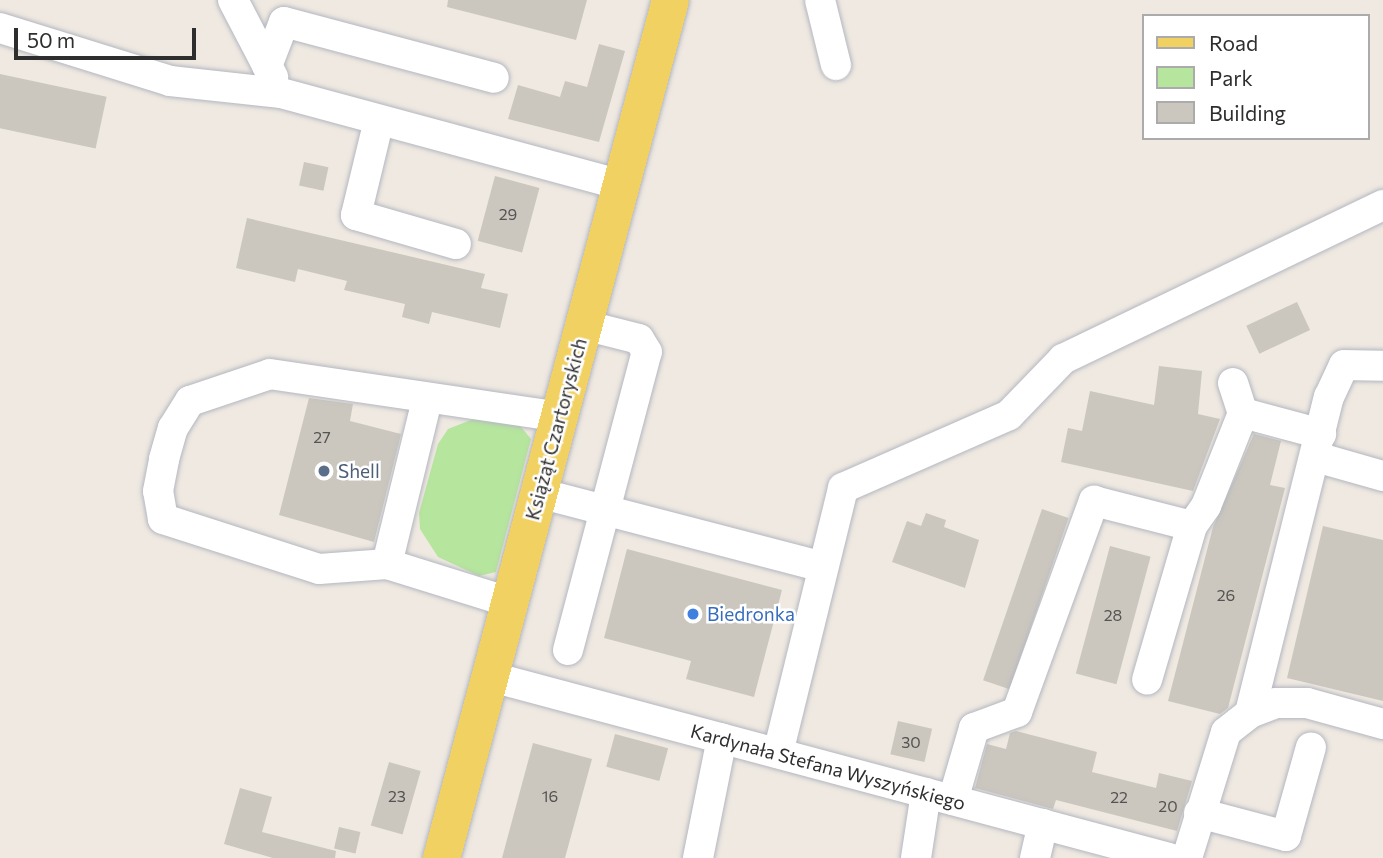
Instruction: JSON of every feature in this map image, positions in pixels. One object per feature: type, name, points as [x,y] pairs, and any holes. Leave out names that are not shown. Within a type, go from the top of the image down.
[{"type":"main road","name":"Książąt Czartoryskich","points":[[441,858],[670,0]]},
{"type":"street","points":[[820,0],[836,65]]},
{"type":"street","points":[[238,3],[281,93]]},
{"type":"street","points":[[267,65],[284,22],[494,78]]},
{"type":"street","points":[[0,28],[170,81],[281,93],[621,185]]},
{"type":"street","points":[[379,120],[356,215],[456,244]]},
{"type":"street","points":[[778,753],[843,488],[1009,415],[1063,359],[1383,205]]},
{"type":"street","points":[[568,650],[648,352],[639,339],[584,325]]},
{"type":"street","points":[[1250,713],[1319,446],[1344,365],[1383,366]]},
{"type":"street","points":[[509,602],[387,564],[319,569],[163,519],[158,491],[164,459],[173,428],[190,401],[270,374],[427,400],[560,417]]},
{"type":"street","points":[[1147,680],[1192,526],[1206,506],[1243,413],[1233,383]]},
{"type":"street","points":[[387,564],[427,400]]},
{"type":"street","points":[[1243,413],[1383,476]]},
{"type":"street","points":[[539,493],[607,507],[823,567]]},
{"type":"street","points":[[916,858],[939,797],[974,728],[1017,712],[1094,501],[1192,526]]},
{"type":"street","name":"Kardynała Stefana Wyszyńskiego","points":[[488,676],[1169,858]]},
{"type":"street","points":[[1188,858],[1199,813],[1226,732],[1250,713],[1276,702],[1307,703],[1383,724]]},
{"type":"street","points":[[698,858],[722,738]]},
{"type":"street","points":[[1199,813],[1286,836],[1311,747]]},
{"type":"street","points":[[1035,858],[1043,824]]},
{"type":"green space","points":[[481,416],[517,422],[531,439],[496,572],[479,576],[438,557],[420,529],[419,513],[438,444],[448,429]]},
{"type":"building","points":[[448,0],[587,0],[576,40],[447,7]]},
{"type":"building","points":[[599,44],[625,51],[599,142],[508,119],[518,85],[560,97],[565,81],[587,87]]},
{"type":"building","points":[[0,74],[107,97],[96,149],[0,128]]},
{"type":"building","points":[[304,162],[328,167],[323,191],[299,185]]},
{"type":"building","points":[[495,176],[539,188],[522,253],[478,241]]},
{"type":"building","points":[[247,218],[485,274],[481,288],[508,294],[500,328],[432,312],[429,324],[402,317],[405,304],[344,290],[347,281],[298,269],[295,282],[236,268]]},
{"type":"building","points":[[1297,302],[1310,330],[1259,354],[1246,326]]},
{"type":"building","points":[[1159,366],[1202,371],[1198,414],[1220,419],[1193,491],[1061,462],[1068,428],[1082,431],[1090,391],[1154,405]]},
{"type":"building","points":[[309,398],[353,404],[350,421],[401,434],[374,542],[279,515]]},
{"type":"building","points":[[1254,434],[1281,441],[1270,485],[1285,488],[1228,708],[1220,714],[1168,701],[1213,527]]},
{"type":"building","points":[[1042,509],[1068,518],[1010,689],[983,680]]},
{"type":"building","points":[[926,513],[946,520],[944,527],[979,540],[965,588],[892,562],[907,521],[921,526]]},
{"type":"building","points":[[1323,526],[1383,540],[1383,701],[1287,678]]},
{"type":"building","points":[[1110,546],[1151,557],[1116,684],[1076,674]]},
{"type":"building","name":"Biedronka","points":[[627,549],[782,590],[754,697],[686,679],[691,661],[604,638]]},
{"type":"building","points":[[898,721],[932,729],[924,762],[890,754]]},
{"type":"building","points":[[1016,731],[1097,752],[1092,772],[1156,788],[1159,773],[1192,781],[1177,831],[1056,800],[1053,809],[975,788],[987,744],[1006,749],[1010,733]]},
{"type":"building","points":[[615,734],[668,748],[659,781],[606,767]]},
{"type":"building","points":[[533,743],[592,759],[565,858],[502,858]]},
{"type":"building","points":[[389,762],[421,771],[403,835],[371,825]]},
{"type":"building","points":[[240,788],[272,797],[262,832],[336,851],[335,858],[273,858],[224,844]]},
{"type":"building","points":[[339,827],[360,832],[355,853],[334,848]]},
{"type":"place","name":"Shell","points":[[324,471]]},
{"type":"place","name":"Biedronka","points":[[693,614]]}]
